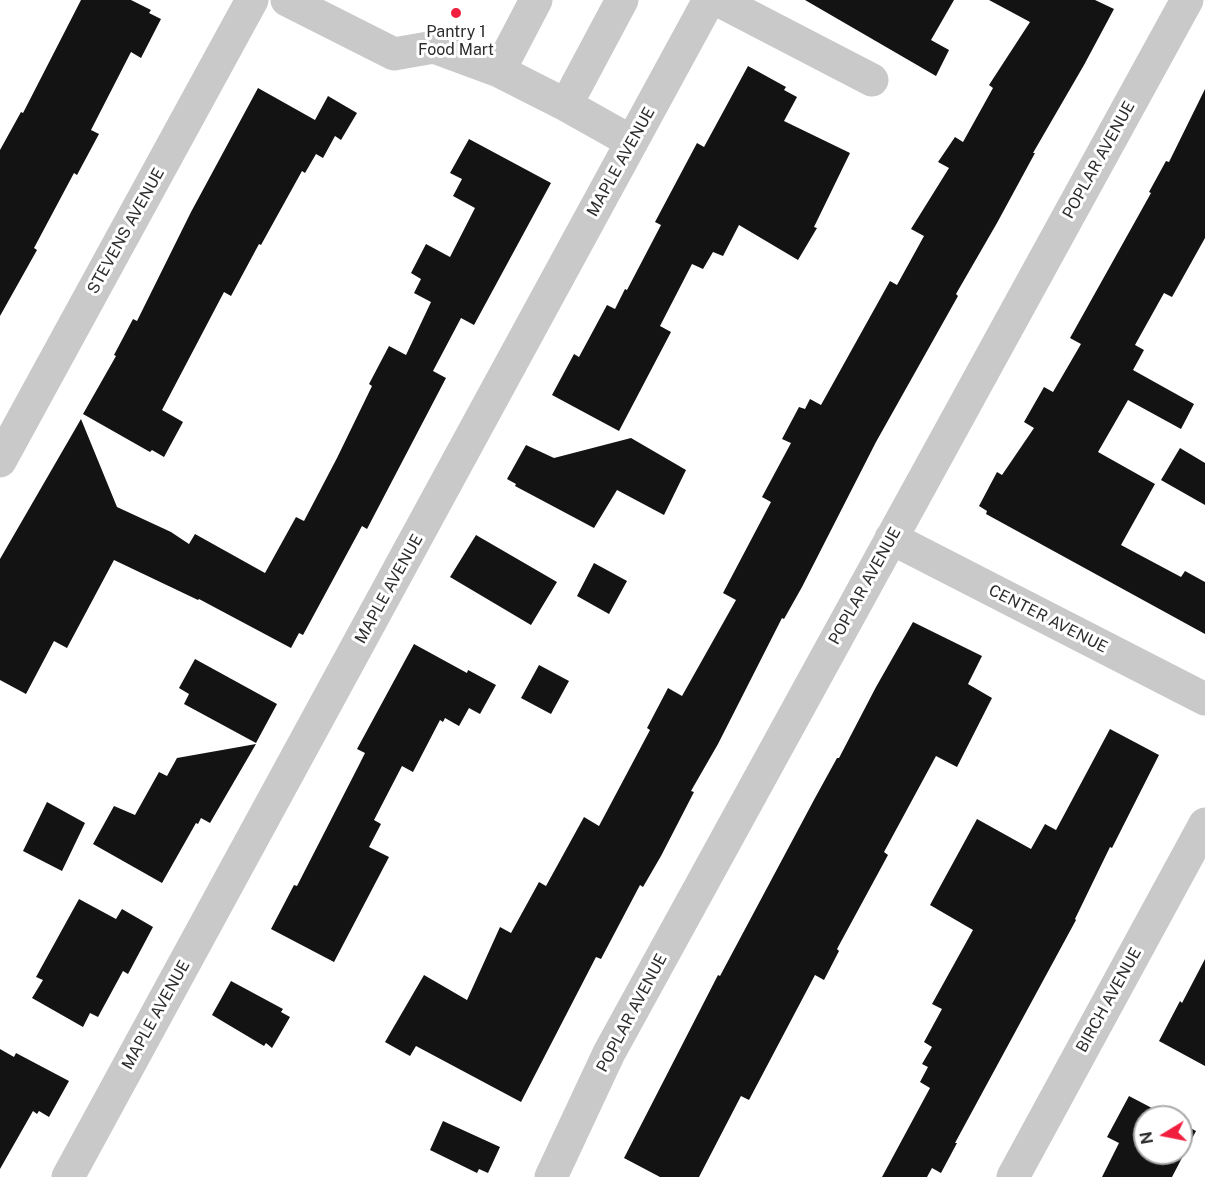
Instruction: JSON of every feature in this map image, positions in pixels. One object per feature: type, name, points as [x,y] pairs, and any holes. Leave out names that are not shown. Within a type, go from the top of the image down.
[{"type":"street","name":"STEVENS AVENUE","points":[[0,461],[252,0]]},
{"type":"street","points":[[287,0],[394,54],[434,47],[499,71],[632,142]]},
{"type":"street","points":[[499,71],[536,0]]},
{"type":"street","points":[[566,105],[622,0]]},
{"type":"street","name":"MAPLE AVENUE","points":[[68,1177],[709,0]]},
{"type":"street","points":[[718,0],[872,80]]},
{"type":"street","name":"POPLAR AVENUE","points":[[551,1177],[609,1053],[1187,0]]},
{"type":"street","name":"CENTER AVENUE","points":[[891,538],[1205,699]]},
{"type":"street","name":"BIRCH AVENUE","points":[[1013,1177],[1205,824]]},
{"type":"building","points":[[81,0],[131,0],[151,10],[149,13],[161,19],[141,58],[131,52],[91,130],[99,134],[77,175],[74,173],[34,248],[37,250],[0,316],[0,150],[21,112],[23,113]]},
{"type":"building","points":[[805,0],[954,0],[931,40],[949,50],[936,76]]},
{"type":"building","points":[[989,0],[1095,0],[1114,9],[876,442],[802,587],[784,619],[782,618],[718,744],[691,791],[694,792],[661,856],[643,887],[640,885],[601,959],[596,957],[521,1102],[416,1046],[410,1056],[385,1042],[424,975],[467,1000],[500,927],[511,933],[539,882],[546,886],[584,817],[599,826],[650,730],[647,728],[668,688],[682,696],[736,600],[723,593],[771,502],[762,497],[791,443],[782,439],[799,407],[805,409],[810,399],[821,405],[890,281],[897,285],[924,236],[911,229],[949,168],[938,162],[955,137],[963,142],[993,88],[989,85],[1030,22]]},
{"type":"building","points":[[748,66],[786,87],[784,90],[797,97],[784,121],[850,153],[814,227],[817,228],[798,260],[739,225],[723,256],[713,252],[703,269],[692,264],[660,326],[671,332],[619,431],[552,395],[574,354],[579,357],[607,305],[615,309],[625,289],[627,290],[661,225],[655,222],[697,143],[704,147]]},
{"type":"building","points":[[258,88],[315,120],[328,96],[357,113],[341,140],[335,136],[323,158],[316,154],[305,173],[302,171],[231,296],[224,292],[162,410],[183,422],[164,457],[152,450],[150,452],[83,414],[116,356],[114,355],[133,319],[137,321],[191,212]]},
{"type":"building","points":[[1205,89],[1205,238],[1172,297],[1164,293],[1135,345],[1144,350],[1133,370],[1194,404],[1181,429],[1128,400],[1098,452],[1155,484],[1121,545],[1181,577],[1185,571],[1205,582],[1205,634],[986,514],[987,511],[979,506],[997,472],[1002,475],[1034,428],[1024,422],[1044,387],[1053,392],[1081,344],[1070,338],[1151,193],[1149,192],[1166,161],[1169,162]]},
{"type":"building","points":[[469,139],[551,183],[474,325],[461,318],[433,371],[446,378],[367,529],[362,526],[303,635],[299,633],[291,648],[199,599],[114,560],[67,648],[54,641],[26,694],[0,680],[0,559],[81,419],[117,507],[171,532],[189,544],[195,534],[265,573],[296,517],[304,521],[372,386],[369,384],[389,346],[406,355],[431,302],[414,293],[421,279],[411,273],[426,244],[450,257],[475,208],[453,196],[462,179],[450,173]]},
{"type":"building","points":[[631,438],[686,470],[664,515],[617,490],[594,528],[515,486],[516,484],[507,479],[526,445],[554,458]]},
{"type":"building","points":[[1180,448],[1205,463],[1205,505],[1161,480]]},
{"type":"building","points":[[476,535],[557,582],[531,625],[450,577]]},
{"type":"building","points":[[594,563],[627,581],[609,614],[577,596]]},
{"type":"building","points":[[913,622],[982,656],[968,684],[992,698],[957,767],[936,756],[884,852],[888,855],[837,949],[839,951],[824,980],[815,975],[749,1100],[741,1096],[699,1177],[660,1177],[624,1158],[718,975],[720,976]]},
{"type":"building","points":[[414,644],[467,673],[468,670],[496,685],[480,714],[469,708],[459,726],[445,718],[443,722],[440,720],[413,772],[402,766],[374,820],[381,824],[369,847],[389,857],[334,962],[271,929],[294,885],[297,886],[359,765],[365,753],[357,749]]},
{"type":"building","points":[[195,659],[277,704],[256,743],[184,704],[189,694],[179,688]]},
{"type":"building","points":[[539,665],[569,681],[551,714],[521,698]]},
{"type":"building","points":[[1110,729],[1159,755],[1112,848],[1110,847],[1076,920],[941,1173],[932,1168],[927,1177],[882,1177],[930,1088],[920,1082],[928,1067],[922,1064],[932,1047],[924,1042],[942,1009],[932,1004],[973,930],[930,905],[977,819],[1031,849],[1045,824],[1056,830]]},
{"type":"building","points":[[256,744],[210,823],[201,818],[198,824],[196,823],[162,883],[93,844],[114,806],[135,815],[159,772],[167,776],[177,758]]},
{"type":"building","points":[[47,802],[85,823],[62,871],[23,851]]},
{"type":"building","points":[[79,899],[116,919],[122,909],[153,927],[128,974],[123,971],[98,1017],[90,1013],[83,1027],[32,998],[43,980],[36,977]]},
{"type":"building","points":[[1205,959],[1205,1066],[1159,1041]]},
{"type":"building","points":[[231,981],[283,1009],[281,1012],[290,1017],[272,1048],[266,1043],[264,1046],[212,1015]]},
{"type":"building","points":[[0,1049],[14,1057],[16,1053],[69,1081],[49,1117],[39,1111],[37,1114],[33,1111],[0,1169]]},
{"type":"building","points":[[1129,1096],[1146,1105],[1133,1105],[1133,1165],[1178,1165],[1172,1177],[1102,1177],[1119,1143],[1107,1137]]},
{"type":"building","points":[[443,1121],[500,1147],[488,1173],[479,1169],[477,1173],[430,1150]]},
{"type":"place","name":"Pantry 1 Food Mart","points":[[456,13]]}]
